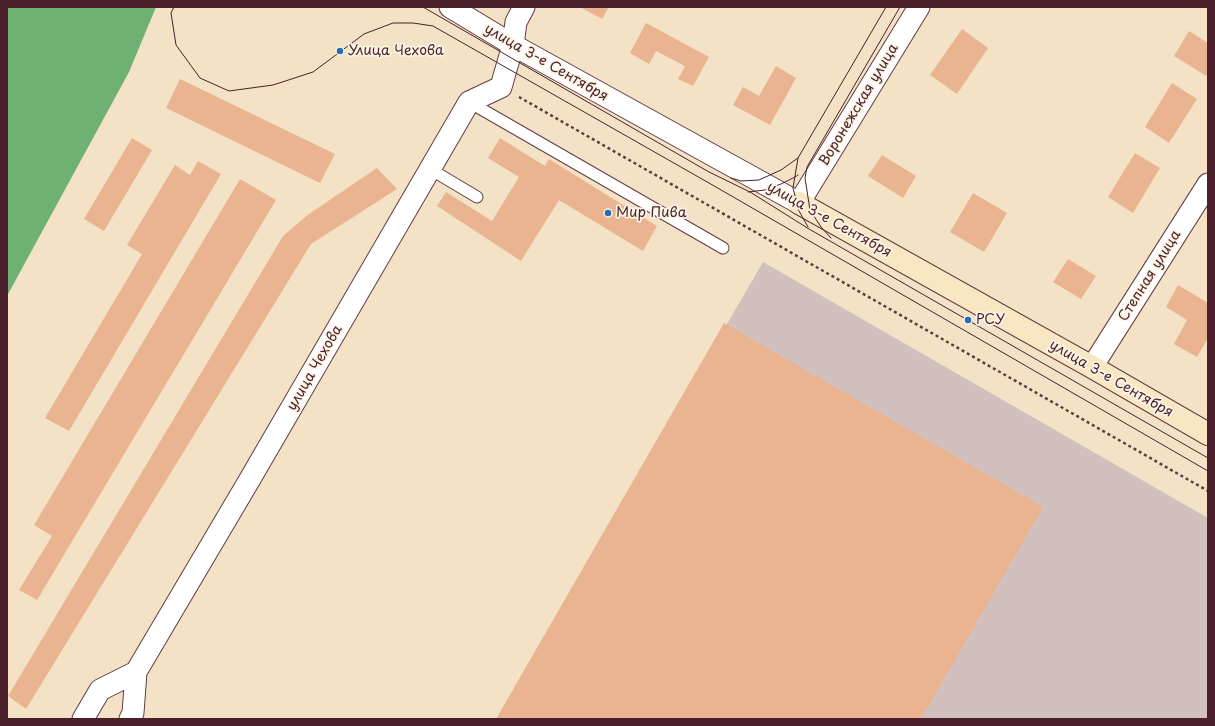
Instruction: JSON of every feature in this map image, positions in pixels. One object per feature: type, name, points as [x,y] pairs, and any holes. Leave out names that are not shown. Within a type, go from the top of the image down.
[{"type":"street","name":"улица 3-е Сентября","points":[[450,7],[514,45],[1092,367],[1208,434]]},
{"type":"street","points":[[469,102],[501,87],[514,45],[516,22],[524,7]]},
{"type":"street","name":"Воронежская улица","points":[[799,204],[919,7]]},
{"type":"street","name":"улица Чехова","points":[[136,672],[469,102]]},
{"type":"street","name":"Степная улица","points":[[1092,367],[1208,184]]},
{"type":"street","points":[[83,719],[100,690],[136,672]]},
{"type":"street","points":[[130,719],[133,713],[136,672]]},
{"type":"lane","points":[[469,102],[723,248]]},
{"type":"lane","points":[[430,169],[477,197]]},
{"type":"path","points":[[501,87],[1208,491]]},
{"type":"shaded area","points":[[763,262],[1208,518],[1208,719],[498,719]]},
{"type":"green space","points":[[7,7],[156,7],[129,72],[7,296]]},
{"type":"building","points":[[580,7],[609,7],[602,19]]},
{"type":"building","points":[[646,23],[709,57],[693,86],[678,79],[685,66],[656,51],[649,64],[630,53]]},
{"type":"building","points":[[962,29],[988,48],[957,94],[930,75]]},
{"type":"building","points":[[1189,31],[1208,43],[1208,77],[1174,56]]},
{"type":"building","points":[[776,66],[796,78],[770,125],[733,105],[743,87],[759,96]]},
{"type":"building","points":[[180,79],[335,154],[320,183],[166,108]]},
{"type":"building","points":[[1172,83],[1197,99],[1169,143],[1145,127]]},
{"type":"building","points":[[132,138],[152,150],[104,231],[84,219]]},
{"type":"building","points":[[500,138],[545,166],[549,159],[657,226],[643,251],[559,200],[521,261],[437,206],[446,192],[492,221],[519,177],[488,158]]},
{"type":"building","points":[[1135,153],[1160,168],[1133,213],[1108,197]]},
{"type":"building","points":[[882,155],[916,176],[903,198],[868,176]]},
{"type":"building","points":[[198,161],[221,174],[69,431],[45,418],[142,254],[127,245],[175,165],[190,175]]},
{"type":"building","points":[[377,168],[397,189],[311,244],[26,709],[8,696],[283,236],[309,214]]},
{"type":"building","points":[[240,179],[276,200],[37,600],[19,590],[52,536],[34,525]]},
{"type":"building","points":[[973,193],[1007,213],[984,252],[950,232]]},
{"type":"building","points":[[1068,259],[1096,276],[1081,299],[1053,282]]},
{"type":"building","points":[[1178,285],[1208,303],[1208,338],[1197,357],[1174,344],[1187,320],[1166,307]]},
{"type":"building","points":[[724,323],[1043,507],[921,719],[496,719]]},
{"type":"tram line","points":[[174,7],[171,13],[176,45],[200,78],[229,91],[273,85],[313,72],[364,34],[393,23],[413,23],[433,26],[709,183],[1208,471]]},
{"type":"tram line","points":[[423,7],[709,172],[750,192],[809,229],[1208,458]]},
{"type":"tram line","points":[[808,227],[799,211],[793,188],[798,158],[886,7]]},
{"type":"tram line","points":[[831,238],[821,227],[810,210],[805,178],[807,167],[900,7]]},
{"type":"tram line","points":[[731,178],[741,181],[759,180],[781,170],[798,158]]},
{"type":"tram line","points":[[748,192],[765,190],[798,175]]},
{"type":"place","name":"Улица Чехова","points":[[340,51]]},
{"type":"place","name":"Мир Пива","points":[[608,213]]},
{"type":"place","name":"РСУ","points":[[968,320]]}]
